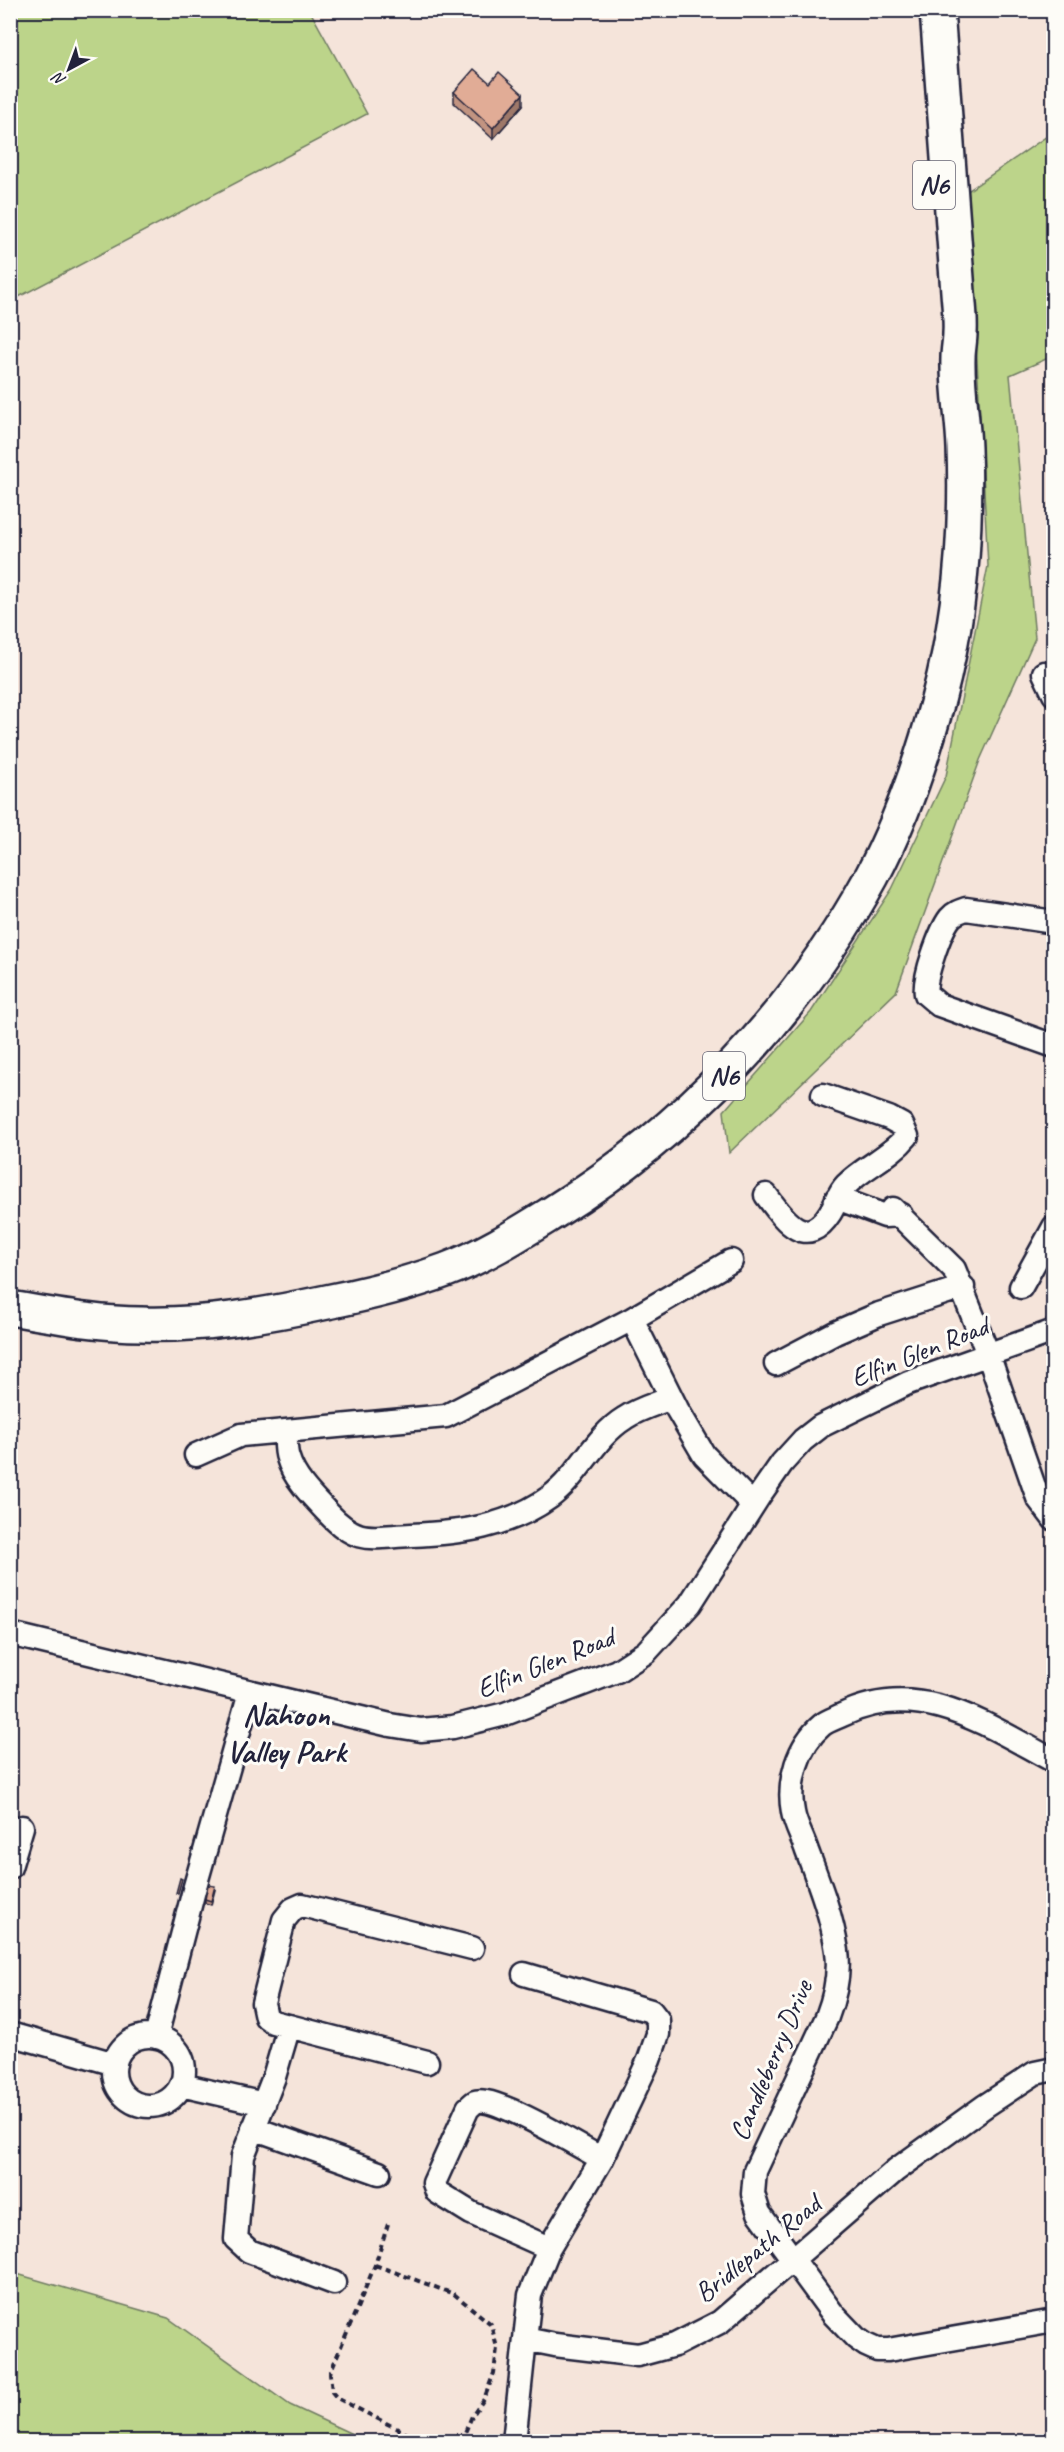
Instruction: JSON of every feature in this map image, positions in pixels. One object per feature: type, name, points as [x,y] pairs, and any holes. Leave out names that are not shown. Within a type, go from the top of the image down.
[{"type":"highway","name":"N6","points":[[915,10],[949,334],[958,357]]},
{"type":"highway","name":"N6","points":[[10,1308],[75,1319],[138,1324],[202,1323],[270,1314],[371,1293],[448,1269],[518,1235],[578,1198],[644,1150],[701,1099],[741,1059],[790,1000],[830,943],[872,876],[897,822],[924,750],[940,696],[951,642],[962,554],[964,449],[958,357],[959,313],[937,10]]},
{"type":"street","points":[[1053,922],[966,909],[957,912],[950,919],[943,934],[924,986],[926,994],[939,1005],[1053,1046]]},
{"type":"street","points":[[765,1195],[790,1226],[808,1231],[820,1226],[846,1185],[896,1149],[907,1136],[902,1125],[889,1118],[823,1095]]},
{"type":"street","points":[[837,1198],[885,1216],[897,1212],[954,1269],[988,1354],[1038,1498],[1053,1519]]},
{"type":"street","points":[[1021,1287],[1053,1227]]},
{"type":"street","points":[[196,1455],[241,1435],[446,1416],[632,1319],[731,1261]]},
{"type":"street","points":[[776,1364],[835,1333],[879,1314],[963,1287]]},
{"type":"street","points":[[632,1319],[671,1398],[704,1455],[753,1505]]},
{"type":"street","name":"Elfin Glen Road","points":[[10,1634],[390,1725],[421,1730],[453,1727],[505,1714],[617,1671],[646,1652],[690,1604],[782,1463],[803,1440],[821,1426],[908,1383],[1053,1331]]},
{"type":"street","points":[[286,1431],[286,1449],[293,1470],[320,1505],[348,1533],[364,1538],[436,1534],[468,1531],[502,1522],[528,1511],[552,1496],[609,1431],[625,1418],[671,1398]]},
{"type":"street","points":[[156,2037],[194,1890],[250,1692]]},
{"type":"street","name":"Candleberry Drive","points":[[1053,1761],[968,1716],[935,1703],[897,1701],[856,1708],[822,1725],[801,1750],[793,1778],[793,1812],[831,1920],[838,1971],[835,1995],[828,2017],[755,2171],[753,2194],[759,2213],[833,2314],[856,2338],[877,2350],[888,2350],[1053,2320]]},
{"type":"street","points":[[10,1867],[22,1827]]},
{"type":"street","points":[[427,2062],[273,2022],[266,2017],[263,2003],[284,1920],[297,1906],[302,1905],[472,1948]]},
{"type":"street","points":[[514,2442],[530,2295],[549,2248],[602,2159],[649,2060],[658,2034],[658,2020],[651,2012],[524,1974]]},
{"type":"street","points":[[289,2026],[264,2104],[243,2156],[236,2239],[249,2251],[334,2283]]},
{"type":"street","points":[[10,2034],[115,2064]]},
{"type":"street","points":[[156,2037],[174,2046],[180,2055],[183,2065],[181,2085],[168,2100],[159,2104],[139,2104],[130,2100],[117,2084],[115,2064],[118,2054],[134,2038],[156,2037]]},
{"type":"street","name":"Bridlepath Road","points":[[525,2339],[638,2355],[675,2345],[720,2322],[794,2261],[896,2170],[1035,2073],[1053,2069]]},
{"type":"street","points":[[181,2085],[264,2104]]},
{"type":"street","points":[[549,2248],[471,2213],[437,2192],[434,2183],[468,2108],[475,2102],[484,2101],[508,2107],[602,2159]]},
{"type":"street","points":[[253,2128],[380,2173]]},
{"type":"path","points":[[388,2224],[375,2265],[330,2373],[332,2392],[337,2398],[423,2442]]},
{"type":"path","points":[[375,2265],[454,2294],[491,2324],[497,2348],[494,2373],[484,2399],[472,2416],[461,2442]]},
{"type":"green space","points":[[11,10],[310,11],[367,114],[11,301]]},
{"type":"green space","points":[[1053,132],[1053,356],[1010,375],[1035,638],[980,760],[896,992],[729,1153],[724,1111],[811,1012],[892,889],[946,776],[988,566],[968,191]]},
{"type":"green space","points":[[10,2272],[168,2318],[290,2405],[367,2441],[11,2441]]},
{"type":"building","points":[[474,69],[490,83],[499,72],[523,94],[493,128],[454,92]]},
{"type":"building","points":[[180,1878],[182,1879],[178,1893],[176,1893]]},
{"type":"building","points":[[208,1885],[215,1886],[211,1901],[205,1899]]},
{"type":"district","name":"Nahoon Valley Park","points":[[286,1732]]}]
